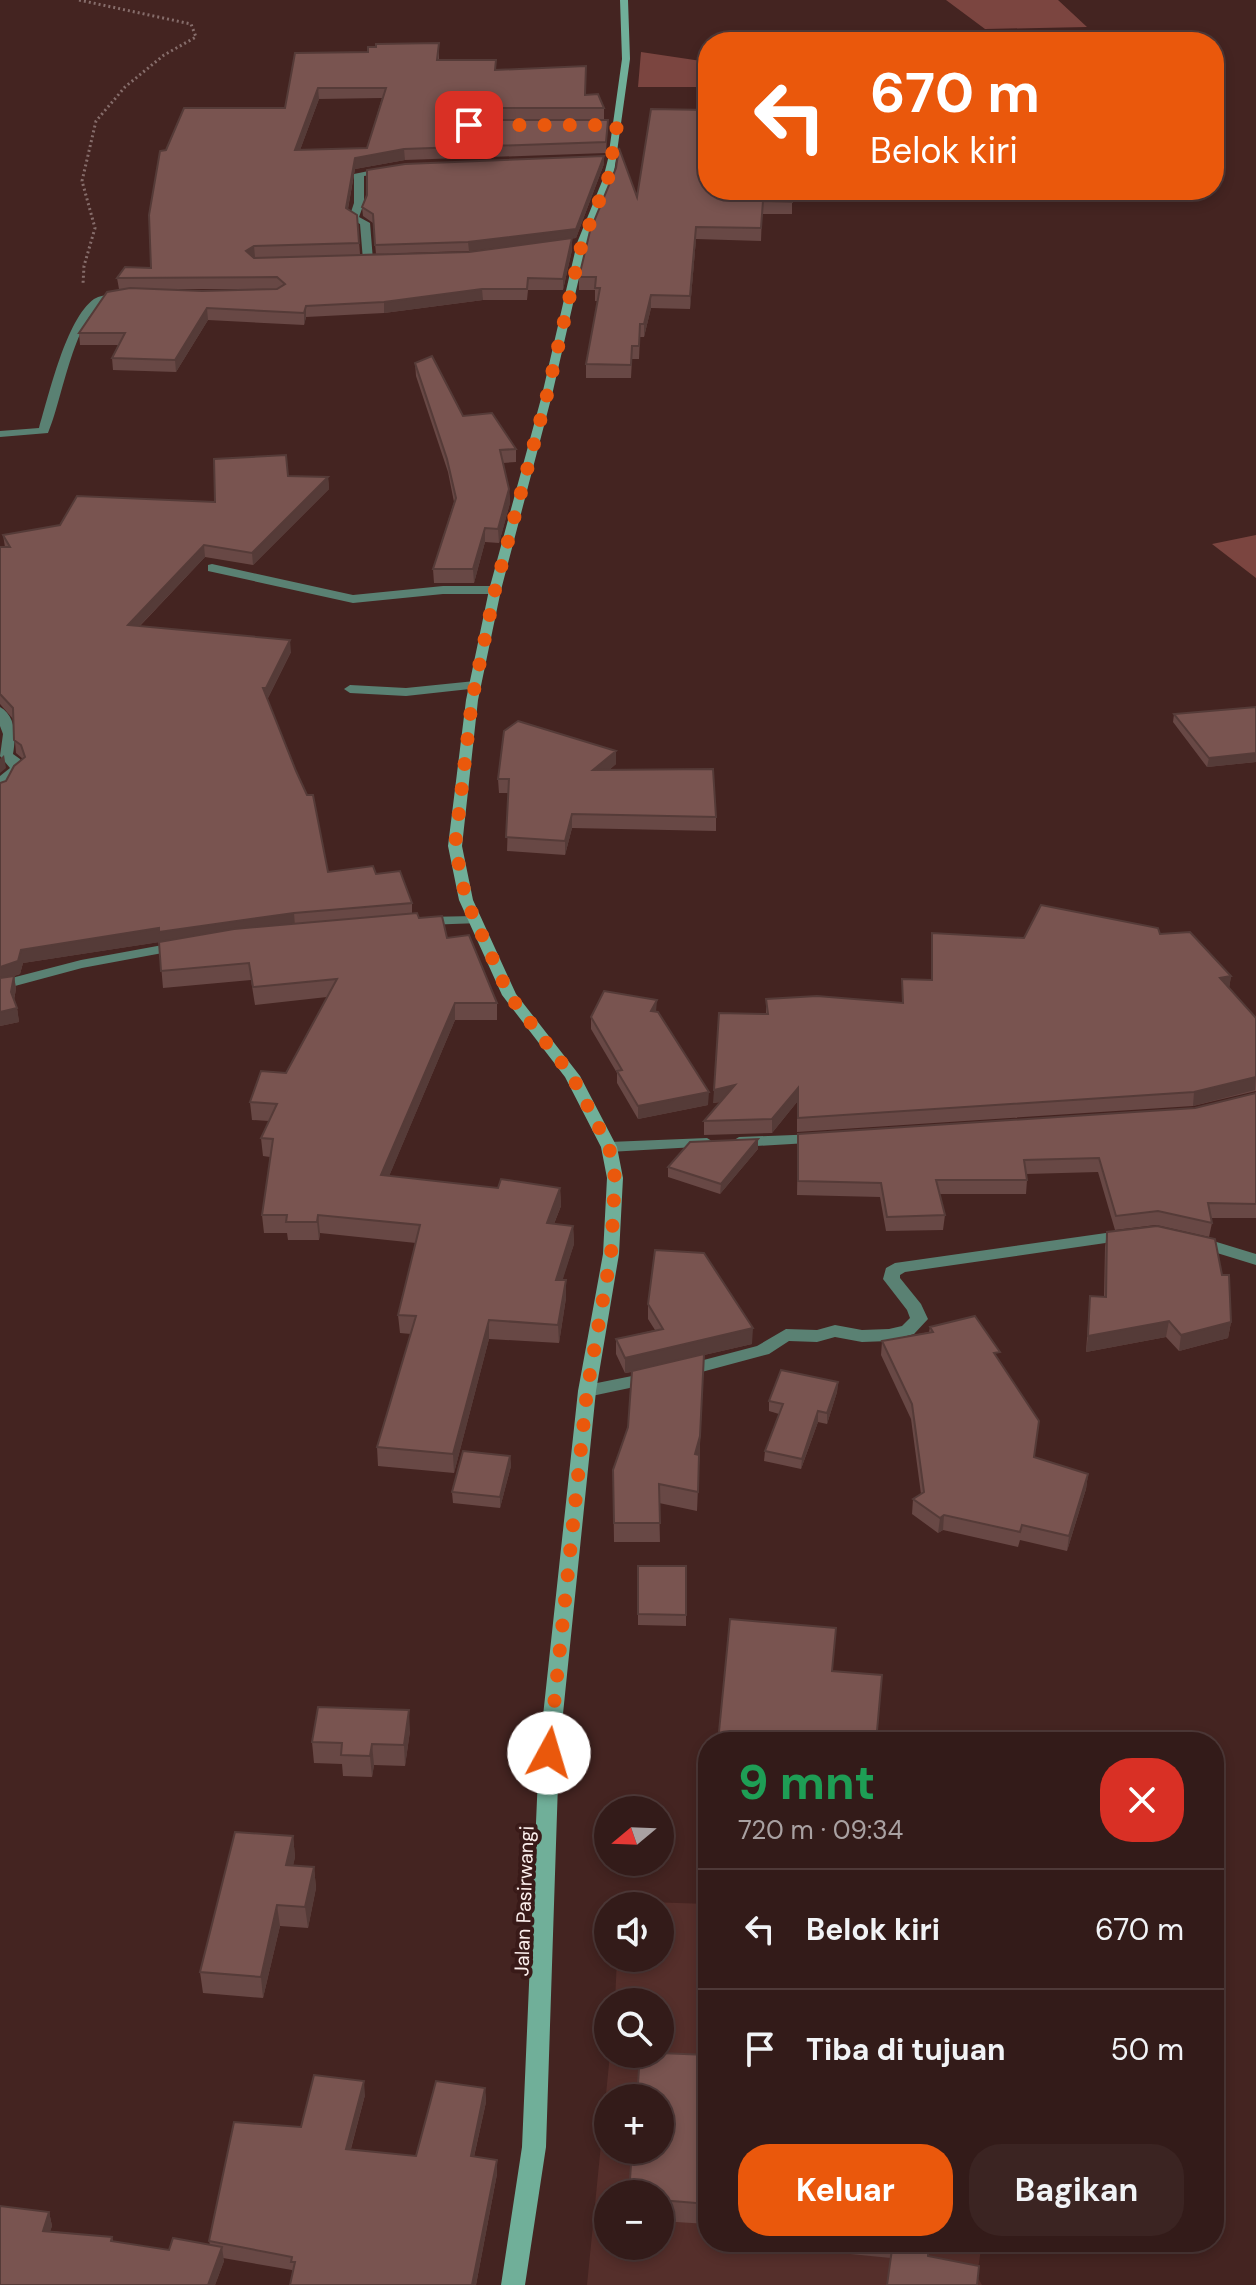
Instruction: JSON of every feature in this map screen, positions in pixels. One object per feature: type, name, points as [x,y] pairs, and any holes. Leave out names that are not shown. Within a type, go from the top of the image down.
[{"type":"street","name":"Jalan Pasirwangi","points":[[513,2285],[534,2147],[549,1753],[587,1391],[611,1254],[615,1178],[609,1147],[572,1076],[509,995],[466,900],[455,846],[475,685],[495,590],[547,395],[575,245],[608,179],[604,160],[626,59],[624,0]]},
{"type":"street","points":[[353,259],[373,260],[365,223],[354,218],[359,203],[359,174],[395,168]]},
{"type":"street","points":[[0,434],[44,431],[66,361],[87,313],[98,301],[138,294]]},
{"type":"street","points":[[212,568],[353,599],[443,590],[495,590]]},
{"type":"street","points":[[350,689],[406,692],[475,685]]},
{"type":"street","points":[[0,711],[10,734],[6,755],[15,762],[17,769],[7,775],[0,789]]},
{"type":"street","points":[[411,921],[475,920]]},
{"type":"street","points":[[0,986],[81,964],[200,943]]},
{"type":"street","points":[[609,1147],[831,1138]]},
{"type":"street","points":[[587,1391],[737,1358],[763,1350],[786,1335],[817,1336],[835,1331],[876,1336],[908,1330],[919,1319],[915,1308],[891,1279],[892,1272],[901,1267],[1147,1233]]},
{"type":"street","points":[[1182,1238],[1256,1260]]},
{"type":"path","points":[[79,0],[91,5],[182,21],[191,24],[196,37],[164,55],[125,87],[96,121],[82,181],[95,228],[81,282],[88,290],[111,297]]},
{"type":"shaded area","points":[[946,0],[1058,0],[1087,27],[985,29]]},
{"type":"shaded area","points":[[641,52],[698,61],[698,87],[638,87]]},
{"type":"shaded area","points":[[1256,535],[1256,578],[1212,544]]},
{"type":"shaded area","points":[[674,1903],[698,1904],[698,2252],[981,2252],[977,2276],[982,2285],[587,2285],[594,2215],[594,2260],[674,2260],[674,2180],[597,2180],[599,2164],[674,2164],[674,2084],[607,2084],[609,2068],[674,2068],[674,1988],[616,1988],[616,1972],[674,1972]]},
{"type":"building","points":[[439,43],[437,60],[496,60],[495,70],[586,66],[585,95],[598,94],[604,108],[469,108],[462,114],[469,120],[608,120],[606,142],[404,149],[355,158],[346,208],[357,215],[359,243],[254,246],[246,251],[254,258],[469,252],[572,238],[563,279],[528,278],[527,289],[482,289],[384,302],[306,306],[304,313],[207,308],[175,360],[112,358],[125,333],[79,333],[107,292],[130,288],[202,291],[277,289],[285,284],[277,277],[117,278],[125,267],[151,268],[149,215],[160,151],[166,150],[184,108],[285,108],[295,53],[368,52],[368,47],[376,47],[376,44]],"holes":[[[318,88],[386,88],[367,148],[295,150]]]},
{"type":"building","points":[[651,109],[698,110],[698,200],[792,200],[792,202],[763,201],[761,228],[696,227],[690,296],[651,295],[644,324],[640,324],[639,346],[632,346],[631,365],[586,364],[600,288],[595,288],[596,277],[579,277],[590,231],[616,168],[619,148],[637,197]]},
{"type":"building","points":[[604,156],[576,229],[468,242],[375,245],[373,214],[362,207],[367,195],[367,170],[405,164]]},
{"type":"building","points":[[432,356],[463,416],[492,413],[516,449],[500,450],[509,489],[498,529],[485,528],[473,569],[433,569],[456,498],[447,459],[415,363]]},
{"type":"building","points":[[286,455],[288,476],[328,477],[252,553],[204,545],[128,625],[290,640],[266,688],[263,688],[307,795],[313,795],[328,872],[373,866],[376,874],[400,871],[412,903],[294,913],[159,932],[159,928],[21,950],[18,961],[0,967],[0,783],[6,781],[14,766],[25,757],[21,745],[14,740],[13,708],[0,694],[0,547],[10,547],[3,535],[60,525],[77,496],[215,502],[214,459]]},
{"type":"building","points":[[1256,707],[1256,753],[1209,758],[1174,714]]},
{"type":"building","points":[[518,721],[616,751],[593,770],[713,769],[716,817],[572,814],[565,841],[506,837],[509,779],[498,779],[504,731]]},
{"type":"building","points":[[1041,905],[1158,928],[1160,934],[1190,932],[1231,976],[1220,978],[1256,1018],[1256,1077],[1194,1092],[798,1118],[798,1088],[772,1119],[704,1121],[735,1085],[714,1090],[719,1013],[768,1014],[766,999],[817,996],[903,1003],[902,979],[932,980],[932,933],[1024,938]]},
{"type":"building","points":[[417,913],[419,918],[442,916],[447,938],[469,935],[497,1003],[455,1003],[381,1175],[498,1188],[501,1179],[560,1188],[547,1223],[573,1226],[556,1280],[566,1280],[558,1325],[489,1320],[453,1454],[377,1447],[416,1316],[398,1315],[420,1225],[318,1215],[317,1222],[286,1222],[287,1215],[262,1215],[273,1139],[261,1138],[277,1104],[250,1102],[261,1071],[286,1073],[337,979],[253,987],[249,963],[161,971],[159,942],[234,929]]},
{"type":"building","points":[[14,976],[11,992],[17,1008],[0,1012],[0,978]]},
{"type":"building","points":[[604,991],[657,1000],[651,1011],[658,1012],[709,1092],[638,1106],[617,1071],[622,1070],[591,1017]]},
{"type":"building","points":[[1256,1093],[1256,1204],[1208,1203],[1212,1223],[1158,1211],[1116,1216],[1099,1158],[1024,1160],[1027,1180],[936,1180],[945,1215],[887,1217],[881,1183],[798,1181],[798,1134],[1195,1108]]},
{"type":"building","points":[[758,1139],[721,1184],[668,1167],[690,1142]]},
{"type":"building","points":[[1157,1226],[1215,1239],[1222,1275],[1229,1275],[1231,1322],[1181,1335],[1169,1321],[1088,1336],[1090,1296],[1106,1297],[1107,1232]]},
{"type":"building","points":[[655,1250],[704,1253],[753,1328],[625,1358],[616,1339],[663,1329],[648,1304]]},
{"type":"building","points":[[975,1316],[1000,1352],[994,1353],[1039,1421],[1034,1457],[1088,1474],[1069,1536],[1022,1525],[1020,1532],[944,1515],[940,1518],[913,1499],[924,1492],[912,1404],[882,1341],[933,1332],[930,1327]]},
{"type":"building","points":[[704,1354],[700,1436],[695,1454],[699,1455],[698,1492],[659,1484],[660,1523],[614,1523],[613,1470],[628,1427],[632,1371]]},
{"type":"building","points":[[781,1370],[838,1382],[827,1413],[818,1411],[802,1459],[765,1451],[783,1404],[769,1401]]},
{"type":"building","points":[[463,1451],[510,1456],[500,1497],[452,1492]]},
{"type":"building","points":[[638,1566],[686,1566],[686,1615],[638,1614]]},
{"type":"building","points":[[730,1619],[836,1628],[832,1671],[882,1675],[877,1732],[719,1732]]},
{"type":"building","points":[[318,1707],[409,1710],[404,1745],[372,1744],[370,1756],[341,1755],[342,1743],[312,1742]]},
{"type":"building","points":[[235,1832],[293,1836],[286,1865],[314,1867],[305,1907],[277,1905],[261,1977],[200,1972]]},
{"type":"building","points":[[674,2054],[698,2055],[698,2203],[674,2201],[674,2180],[630,2180],[631,2164],[674,2164],[674,2084],[638,2084],[639,2068],[674,2068]]},
{"type":"building","points":[[314,2075],[364,2081],[346,2149],[416,2156],[436,2081],[485,2088],[471,2156],[497,2160],[472,2285],[290,2285],[295,2262],[291,2262],[292,2257],[209,2241],[234,2122],[301,2127]]},
{"type":"building","points":[[0,2206],[49,2212],[43,2231],[112,2237],[111,2241],[169,2250],[173,2238],[222,2247],[208,2285],[0,2285]]},
{"type":"building","points":[[892,2252],[928,2252],[928,2256],[979,2266],[977,2285],[887,2285]]},
{"type":"route","points":[[469,125],[617,125],[608,179],[582,243],[547,395],[495,590],[472,700],[455,846],[466,900],[509,995],[572,1076],[609,1147],[615,1178],[611,1254],[587,1391],[549,1753]]}]
